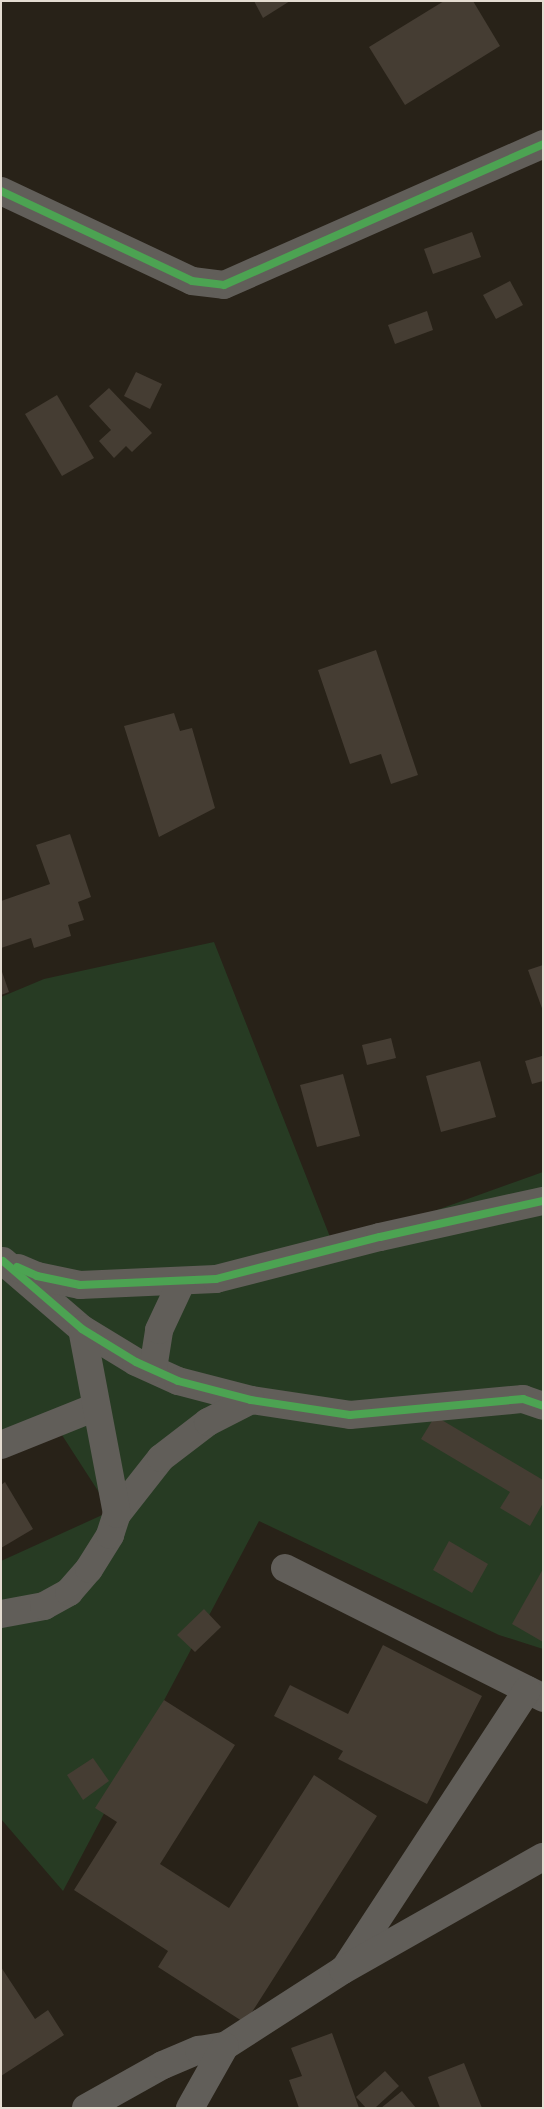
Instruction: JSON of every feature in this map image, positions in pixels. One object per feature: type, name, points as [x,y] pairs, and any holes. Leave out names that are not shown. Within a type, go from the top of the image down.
[{"type":"street","points":[[1,191],[192,281],[224,285],[543,144]]},
{"type":"street","points":[[2,1260],[37,1276],[80,1285],[182,1281],[242,1273],[380,1237],[543,1201]]},
{"type":"street","points":[[2,1260],[82,1329],[178,1381],[251,1400],[350,1415],[536,1401]]},
{"type":"street","points":[[153,1369],[159,1330],[182,1281]]},
{"type":"street","points":[[82,1329],[96,1407],[113,1478],[117,1514]]},
{"type":"street","points":[[1,1614],[44,1606],[69,1592],[89,1569],[110,1535],[117,1514],[161,1458],[208,1422],[251,1400]]},
{"type":"street","points":[[1,1445],[96,1407]]},
{"type":"street","points":[[285,1568],[535,1694],[343,1970]]},
{"type":"street","points":[[86,2108],[163,2065],[199,2050],[224,2046],[343,1970],[543,1858]]},
{"type":"street","points":[[190,2108],[224,2046]]},
{"type":"green space","points":[[214,942],[334,1247],[543,1172],[543,1649],[499,1635],[259,1521],[63,1891],[1,1819],[1,1561],[111,1511],[60,1432],[1,1454],[1,997],[44,979]]},
{"type":"building","points":[[254,1],[290,1],[263,18]]},
{"type":"building","points":[[444,1],[473,1],[500,46],[405,105],[369,47]]},
{"type":"building","points":[[472,232],[481,257],[433,274],[424,249]]},
{"type":"building","points":[[510,281],[523,305],[496,319],[483,295]]},
{"type":"building","points":[[427,311],[433,330],[395,344],[388,325]]},
{"type":"building","points":[[136,372],[162,384],[150,409],[124,396]]},
{"type":"building","points":[[109,388],[152,433],[132,452],[126,446],[114,458],[99,441],[111,430],[89,406]]},
{"type":"building","points":[[57,395],[94,458],[62,476],[25,414]]},
{"type":"building","points":[[376,650],[418,775],[391,784],[381,754],[350,764],[318,670]]},
{"type":"building","points":[[174,713],[180,731],[192,728],[215,808],[159,837],[124,726]]},
{"type":"building","points":[[70,834],[91,897],[78,902],[84,920],[68,925],[71,936],[34,948],[31,938],[1,948],[1,901],[50,884],[36,845]]},
{"type":"building","points":[[543,965],[543,1011],[528,970]]},
{"type":"building","points":[[1,969],[9,992],[1,995]]},
{"type":"building","points":[[391,1038],[396,1058],[367,1065],[362,1045]]},
{"type":"building","points":[[542,1056],[543,1081],[532,1084],[525,1061]]},
{"type":"building","points":[[480,1061],[496,1117],[441,1132],[426,1076]]},
{"type":"building","points":[[343,1074],[360,1136],[317,1147],[300,1085]]},
{"type":"building","points":[[435,1416],[543,1480],[543,1503],[530,1526],[500,1508],[510,1492],[421,1439]]},
{"type":"building","points":[[5,1482],[33,1529],[1,1548],[1,1485]]},
{"type":"building","points":[[449,1541],[488,1564],[472,1593],[433,1570]]},
{"type":"building","points":[[543,1569],[543,1642],[512,1624]]},
{"type":"building","points":[[204,1609],[221,1627],[195,1652],[177,1635]]},
{"type":"building","points":[[383,1645],[482,1696],[427,1804],[338,1759],[343,1751],[274,1716],[290,1685],[348,1714]]},
{"type":"building","points":[[164,1700],[235,1745],[160,1864],[229,1908],[314,1775],[377,1816],[245,2023],[158,1967],[168,1951],[74,1890],[117,1822],[95,1808]]},
{"type":"building","points":[[93,1758],[109,1781],[83,1800],[67,1775]]},
{"type":"building","points":[[1,1967],[35,2019],[48,2010],[64,2035],[1,2076]]},
{"type":"building","points":[[332,2033],[359,2108],[299,2108],[289,2080],[302,2076],[291,2048]]},
{"type":"building","points":[[464,2063],[482,2108],[440,2108],[428,2077]]},
{"type":"building","points":[[385,2071],[399,2086],[375,2108],[366,2108],[356,2097]]},
{"type":"building","points":[[402,2091],[416,2108],[381,2108]]},
{"type":"cycle path","points":[[1,191],[192,281],[224,285],[543,144]]},
{"type":"cycle path","points":[[17,1267],[37,1276],[80,1285],[216,1279],[380,1237],[543,1201]]},
{"type":"cycle path","points":[[3,1261],[82,1329],[136,1362],[178,1381],[251,1400],[350,1415],[523,1399],[543,1406]]}]
